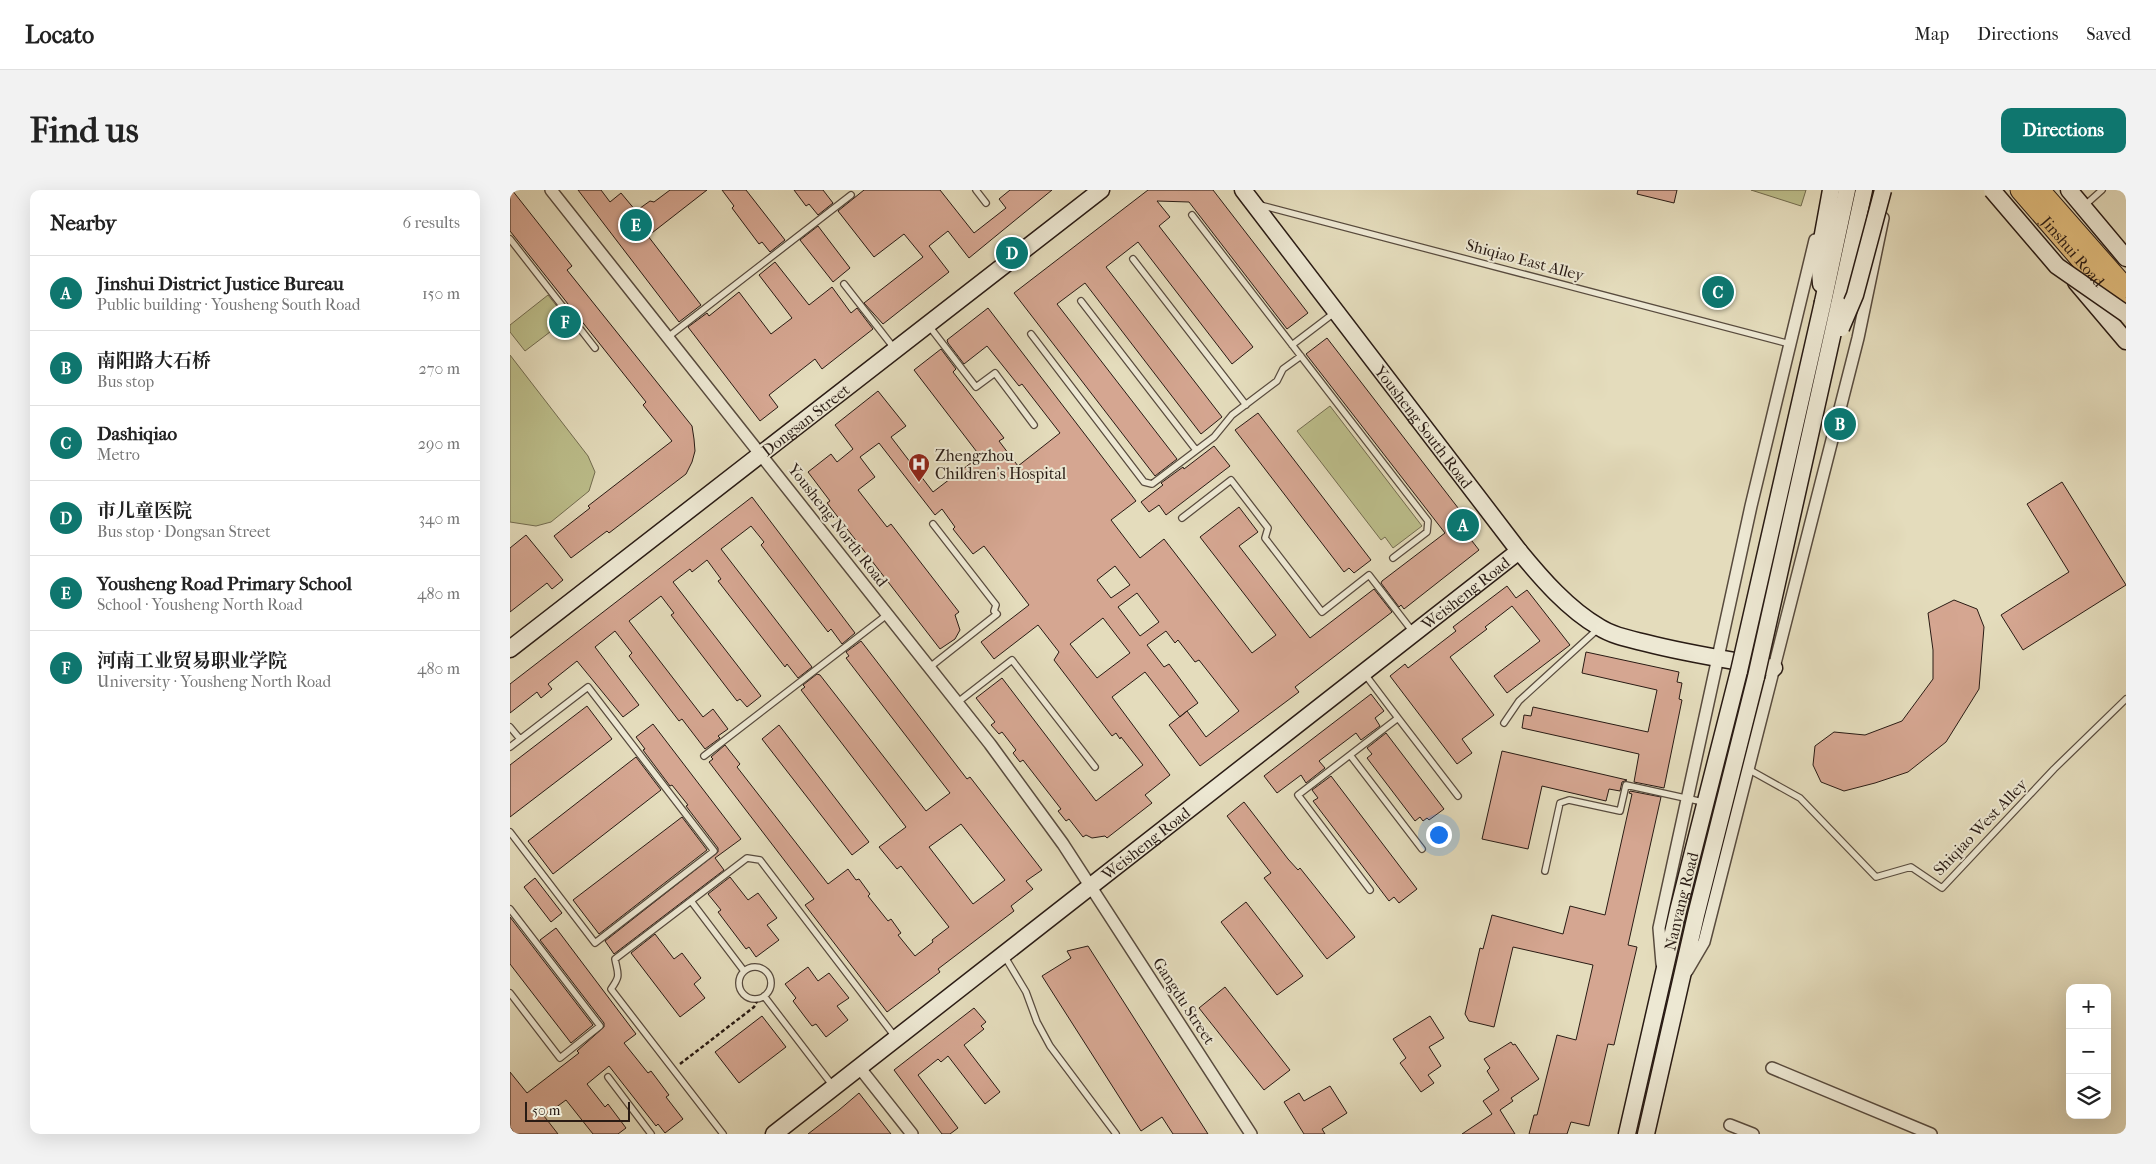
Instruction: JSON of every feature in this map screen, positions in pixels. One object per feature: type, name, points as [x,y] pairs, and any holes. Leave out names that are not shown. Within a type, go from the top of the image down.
[{"type":"main road","name":"Jinshui Road","points":[[2020,190],[2126,313]]},
{"type":"main road","name":"Jinshui Road","points":[[2043,192],[2126,288]]},
{"type":"street","name":"Yousheng North Road","points":[[552,190],[958,702],[1063,844],[1090,886]]},
{"type":"street","name":"Dongsan Street","points":[[510,649],[1101,190]]},
{"type":"street","points":[[1663,979],[1659,928],[1718,658],[1827,190]]},
{"type":"street","points":[[1823,302],[1819,256],[1831,190]]},
{"type":"street","name":"Nanyang Road","points":[[1628,1134],[1663,979],[1739,670],[1847,190]]},
{"type":"street","points":[[1827,360],[1864,190]]},
{"type":"street","points":[[1827,360],[1855,295],[1882,190]]},
{"type":"street","points":[[1680,984],[1704,942],[1858,338],[1889,190]]},
{"type":"street","points":[[1992,190],[2057,266],[2126,313]]},
{"type":"street","points":[[1996,190],[2126,341]]},
{"type":"street","points":[[2069,190],[2126,258]]},
{"type":"street","name":"Yousheng South Road","points":[[1248,196],[1519,551],[1558,594],[1600,628],[1629,639],[1680,652],[1774,668]]},
{"type":"street","name":"Nanyang Road","points":[[1646,1134],[1680,984],[1756,677],[1827,360]]},
{"type":"street","name":"Weisheng Road","points":[[774,1134],[1519,551]]},
{"type":"street","name":"Gangdu Street","points":[[1090,886],[1251,1134]]},
{"type":"street","points":[[860,1067],[912,1134]]},
{"type":"street","points":[[1772,1068],[1931,1134]]},
{"type":"street","points":[[1730,1125],[1753,1134]]},
{"type":"lane","points":[[976,190],[986,203]]},
{"type":"lane","points":[[2083,207],[2102,190]]},
{"type":"lane","points":[[668,337],[851,195]]},
{"type":"lane","name":"Shiqiao East Alley","points":[[1248,196],[1790,344]]},
{"type":"lane","points":[[1192,215],[1428,521],[1427,532],[1393,558]]},
{"type":"lane","points":[[510,239],[596,348]]},
{"type":"lane","points":[[1133,259],[1246,405]]},
{"type":"lane","points":[[844,284],[895,350]]},
{"type":"lane","points":[[1081,301],[1196,450]]},
{"type":"lane","points":[[1292,345],[1335,312]]},
{"type":"lane","points":[[928,324],[976,387],[995,373],[1034,424]]},
{"type":"lane","points":[[1032,334],[1144,482],[1152,484],[1214,437],[1232,415],[1277,381],[1283,370],[1301,356]]},
{"type":"lane","points":[[1182,518],[1232,480],[1268,528],[1265,538],[1322,612],[1369,575],[1414,633]]},
{"type":"lane","points":[[930,667],[997,614],[994,611],[996,605],[933,524]]},
{"type":"lane","points":[[704,756],[888,614]]},
{"type":"lane","points":[[1504,723],[1519,701],[1600,628]]},
{"type":"lane","points":[[958,702],[1012,660],[1095,767]]},
{"type":"lane","points":[[1364,673],[1458,796]]},
{"type":"lane","points":[[510,747],[588,687],[714,851],[595,943],[510,832]]},
{"type":"lane","name":"Shiqiao West Alley","points":[[1748,768],[1800,798],[1876,877],[1911,867],[1942,888],[2054,769],[2126,699]]},
{"type":"lane","points":[[1370,890],[1298,795],[1398,718]]},
{"type":"lane","points":[[510,727],[520,739]]},
{"type":"lane","points":[[1350,755],[1422,849]]},
{"type":"lane","points":[[1545,871],[1560,803],[1569,800],[1620,811],[1626,785],[1706,803]]},
{"type":"lane","points":[[723,1134],[610,989],[618,980],[619,973],[615,959],[747,858],[760,860],[897,1038]]},
{"type":"lane","points":[[691,901],[744,971]]},
{"type":"lane","points":[[510,909],[600,1026],[560,1058],[510,994]]},
{"type":"lane","points":[[1004,954],[1026,992],[1037,1022],[1050,1046],[1116,1134]]},
{"type":"lane","points":[[756,967],[766,972],[769,976],[770,987],[761,997],[750,998],[741,992],[739,981],[744,971],[756,967]]},
{"type":"lane","points":[[761,997],[834,1087]]},
{"type":"lane","points":[[608,1077],[651,1134]]},
{"type":"path","points":[[673,1069],[754,1007],[761,997]]},
{"type":"green space","points":[[1751,190],[1806,190],[1801,206]]},
{"type":"green space","points":[[548,295],[567,319],[525,351],[510,332],[510,325]]},
{"type":"green space","points":[[510,355],[588,456],[595,472],[589,491],[551,522],[536,526],[510,522]]},
{"type":"green space","points":[[1330,406],[1422,526],[1393,548],[1385,537],[1381,540],[1297,431]]},
{"type":"building","points":[[510,190],[512,190],[572,266],[567,270],[692,426],[695,451],[686,474],[609,533],[607,531],[571,558],[554,536],[590,508],[588,506],[672,441],[643,405],[646,402],[510,231]]},
{"type":"building","points":[[578,190],[601,190],[610,202],[621,193],[636,211],[650,201],[654,202],[670,190],[707,190],[648,236],[701,305],[679,322]]},
{"type":"building","points":[[722,190],[746,190],[785,240],[770,252],[762,242],[759,244],[732,208],[734,206]]},
{"type":"building","points":[[794,190],[823,190],[833,203],[818,215],[809,204],[806,206]]},
{"type":"building","points":[[864,190],[940,190],[974,233],[1006,208],[999,199],[1010,190],[1052,190],[969,258],[948,231],[929,246],[949,272],[883,324],[864,303],[923,257],[904,234],[874,257],[838,211]]},
{"type":"building","points":[[1148,190],[1213,190],[1308,313],[1287,329],[1189,202],[1157,201],[1170,217],[1159,226],[1253,347],[1232,364],[1138,242],[1106,267],[1222,417],[1201,434],[1085,283],[1057,304],[1177,459],[1155,476],[1014,293]]},
{"type":"building","points":[[1638,190],[1677,190],[1674,203],[1637,194]]},
{"type":"building","points":[[818,226],[850,268],[833,282],[800,240]]},
{"type":"building","points":[[775,262],[809,305],[832,287],[851,313],[857,308],[873,329],[822,369],[815,359],[769,395],[778,407],[760,421],[688,327],[707,313],[709,316],[739,292],[771,334],[792,318],[759,275]]},
{"type":"building","points":[[988,308],[1136,501],[1111,520],[1140,558],[1164,539],[1252,653],[1276,635],[1200,537],[1239,507],[1258,532],[1239,546],[1310,638],[1374,589],[1392,612],[1295,687],[1299,692],[1200,766],[1169,725],[1180,717],[1145,672],[1112,697],[1170,775],[1145,795],[1152,803],[1107,838],[1105,836],[1092,838],[1086,835],[1083,837],[1069,819],[1066,821],[1058,811],[1061,809],[1023,760],[1020,762],[1013,753],[1016,750],[1002,732],[999,734],[991,725],[995,722],[976,698],[1002,678],[1096,801],[1143,765],[1121,737],[1120,739],[1116,733],[1112,736],[1054,660],[1059,652],[1038,625],[994,659],[981,642],[1029,605],[984,546],[973,554],[953,529],[955,527],[942,509],[935,515],[879,443],[860,457],[875,477],[858,490],[887,527],[891,524],[959,612],[955,615],[960,630],[955,639],[940,649],[827,503],[830,501],[808,472],[831,454],[837,462],[853,449],[835,425],[878,391],[906,426],[891,437],[933,492],[980,456],[914,370],[941,349],[956,369],[953,372],[1004,438],[999,441],[1018,466],[1060,433],[1022,384],[1019,386],[987,346],[964,364],[947,340]],"holes":[[[1115,566],[1130,585],[1111,598],[1097,580]],[[1137,593],[1159,622],[1140,636],[1118,607]],[[1103,618],[1130,653],[1097,678],[1070,644]],[[1166,631],[1175,643],[1178,640],[1195,662],[1199,660],[1239,711],[1206,737],[1187,711],[1198,703],[1169,664],[1164,667],[1147,645]]]},
{"type":"building","points":[[1327,338],[1472,526],[1465,532],[1479,550],[1404,609],[1401,605],[1399,607],[1381,583],[1382,581],[1445,533],[1306,354]]},
{"type":"building","points":[[1258,413],[1371,560],[1354,573],[1349,568],[1344,572],[1235,430]]},
{"type":"building","points":[[1214,446],[1230,466],[1166,515],[1159,505],[1149,512],[1141,502],[1163,485],[1161,483],[1183,467],[1184,469]]},
{"type":"building","points":[[2062,482],[2126,585],[2023,650],[2001,615],[2069,572],[2027,504]]},
{"type":"building","points":[[752,497],[855,633],[842,644],[831,629],[828,632],[761,545],[764,542],[751,526],[721,549],[812,667],[798,678],[787,664],[785,667],[718,581],[721,579],[707,560],[692,572],[690,569],[673,582],[761,696],[747,707],[740,699],[737,701],[671,615],[674,613],[661,596],[629,621],[703,717],[713,709],[728,729],[718,736],[720,738],[705,749],[682,719],[679,721],[629,656],[632,653],[615,631],[595,647],[639,705],[623,717],[577,661],[548,684],[552,689],[541,698],[537,692],[510,713],[510,684]]},
{"type":"building","points":[[526,535],[563,580],[552,589],[547,583],[510,612],[510,548]]},
{"type":"building","points":[[1507,586],[1516,598],[1527,590],[1570,645],[1507,693],[1494,676],[1540,641],[1512,606],[1485,627],[1487,629],[1450,657],[1494,715],[1462,739],[1472,753],[1457,764],[1390,676],[1405,664],[1408,668],[1456,631],[1453,627]]},
{"type":"building","points":[[1954,600],[1977,609],[1984,627],[1979,689],[1946,742],[1908,772],[1875,783],[1844,791],[1821,782],[1813,765],[1815,746],[1834,732],[1865,735],[1902,721],[1933,679],[1933,650],[1928,613]]},
{"type":"building","points":[[861,641],[967,779],[970,777],[1042,870],[1026,881],[1033,889],[1011,906],[1014,911],[938,969],[940,972],[887,1012],[805,905],[814,899],[709,762],[713,759],[711,757],[725,745],[740,764],[737,767],[828,884],[848,869],[856,880],[859,879],[870,894],[868,896],[888,921],[891,919],[901,933],[898,935],[915,956],[933,942],[932,940],[949,927],[901,866],[897,869],[879,847],[906,827],[801,690],[805,687],[803,685],[817,674],[820,675],[926,811],[950,793],[846,658],[849,656],[846,652]],"holes":[[[961,824],[1005,880],[973,904],[929,847]]]},
{"type":"building","points":[[1586,652],[1679,672],[1677,682],[1682,683],[1679,699],[1682,700],[1664,788],[1634,782],[1639,754],[1522,728],[1524,715],[1531,716],[1533,707],[1648,732],[1657,690],[1582,673]]},
{"type":"building","points":[[1371,694],[1384,711],[1375,718],[1380,726],[1361,740],[1356,733],[1319,761],[1325,768],[1306,783],[1301,775],[1277,793],[1264,776]]},
{"type":"building","points":[[587,706],[612,739],[510,817],[510,765]]},
{"type":"building","points":[[653,724],[741,839],[715,858],[724,870],[614,954],[605,941],[718,852],[718,848],[686,806],[688,805],[672,785],[670,786],[643,750],[645,749],[636,737]]},
{"type":"building","points":[[779,725],[869,842],[852,855],[762,739]]},
{"type":"building","points":[[1386,733],[1444,809],[1429,820],[1427,818],[1423,821],[1420,817],[1415,821],[1367,758],[1372,754],[1367,748]]},
{"type":"building","points":[[1502,751],[1627,780],[1622,782],[1620,791],[1609,789],[1606,801],[1542,786],[1528,849],[1482,839]]},
{"type":"building","points":[[636,757],[661,790],[553,874],[528,841]]},
{"type":"building","points":[[1331,776],[1417,889],[1399,903],[1394,897],[1389,901],[1313,801],[1318,798],[1312,790]]},
{"type":"building","points":[[1630,791],[1661,797],[1628,945],[1637,947],[1614,1045],[1608,1044],[1589,1126],[1571,1122],[1567,1134],[1529,1134],[1534,1115],[1537,1115],[1557,1035],[1576,1040],[1593,965],[1513,947],[1494,1027],[1469,1021],[1465,1014],[1480,948],[1483,949],[1492,915],[1563,934],[1570,906],[1605,915],[1632,794],[1629,793]]},
{"type":"building","points":[[1244,802],[1288,859],[1298,870],[1300,868],[1355,937],[1327,959],[1264,878],[1271,873],[1227,816]]},
{"type":"building","points":[[682,817],[707,850],[599,934],[573,900]]},
{"type":"building","points":[[730,877],[748,900],[758,893],[777,918],[767,925],[779,940],[756,957],[749,947],[746,949],[718,912],[721,910],[708,894]]},
{"type":"building","points":[[535,878],[562,913],[551,922],[524,887]]},
{"type":"building","points":[[1246,902],[1303,976],[1277,995],[1221,922]]},
{"type":"building","points":[[510,917],[593,1025],[571,1043],[510,964]]},
{"type":"building","points":[[556,928],[636,1034],[624,1043],[648,1073],[651,1071],[669,1095],[666,1097],[683,1119],[665,1133],[658,1124],[656,1126],[609,1066],[587,1084],[605,1107],[608,1104],[626,1128],[618,1134],[593,1134],[566,1100],[544,1116],[558,1134],[515,1134],[510,1127],[510,1072],[527,1093],[579,1053],[577,1051],[604,1027],[604,1023],[540,940]]},
{"type":"building","points":[[655,934],[674,959],[682,953],[701,978],[694,984],[705,998],[680,1017],[631,953]]},
{"type":"building","points":[[1088,946],[1208,1134],[1173,1134],[1162,1117],[1141,1131],[1042,976],[1071,958],[1067,951]]},
{"type":"building","points":[[808,967],[818,981],[829,973],[849,998],[837,1006],[848,1020],[826,1037],[816,1024],[812,1026],[805,1017],[793,1001],[796,998],[785,984]]},
{"type":"building","points":[[1225,987],[1290,1070],[1264,1090],[1199,1008]]},
{"type":"building","points":[[974,1008],[986,1022],[981,1026],[984,1029],[964,1045],[1000,1092],[985,1104],[948,1056],[941,1062],[938,1059],[918,1075],[958,1128],[950,1134],[942,1134],[894,1070]]},
{"type":"building","points":[[762,1016],[786,1047],[739,1083],[715,1052]]},
{"type":"building","points":[[1430,1016],[1444,1038],[1429,1047],[1441,1066],[1428,1075],[1434,1083],[1421,1092],[1400,1063],[1406,1058],[1393,1039]]},
{"type":"building","points":[[1511,1042],[1513,1045],[1515,1044],[1539,1079],[1511,1098],[1513,1101],[1500,1110],[1515,1134],[1462,1134],[1492,1114],[1483,1101],[1499,1090],[1487,1071],[1490,1068],[1484,1059]]},
{"type":"building","points":[[1330,1086],[1347,1113],[1322,1129],[1325,1134],[1304,1134],[1284,1102],[1299,1093],[1304,1101]]},
{"type":"building","points":[[859,1093],[891,1134],[808,1134],[839,1110]]},
{"type":"place","name":"Yousheng Road Primary School","points":[[636,225]]},
{"type":"place","name":"市儿童医院","points":[[1012,253]]},
{"type":"place","name":"Dashiqiao","points":[[1718,292]]},
{"type":"place","name":"河南工业贸易职业学院","points":[[565,322]]},
{"type":"place","name":"南阳路大石桥","points":[[1840,424]]},
{"type":"place","name":"Zhengzhou Children's Hospital","points":[[919,483]]},
{"type":"place","name":"Jinshui District Justice Bureau","points":[[1463,525]]}]
